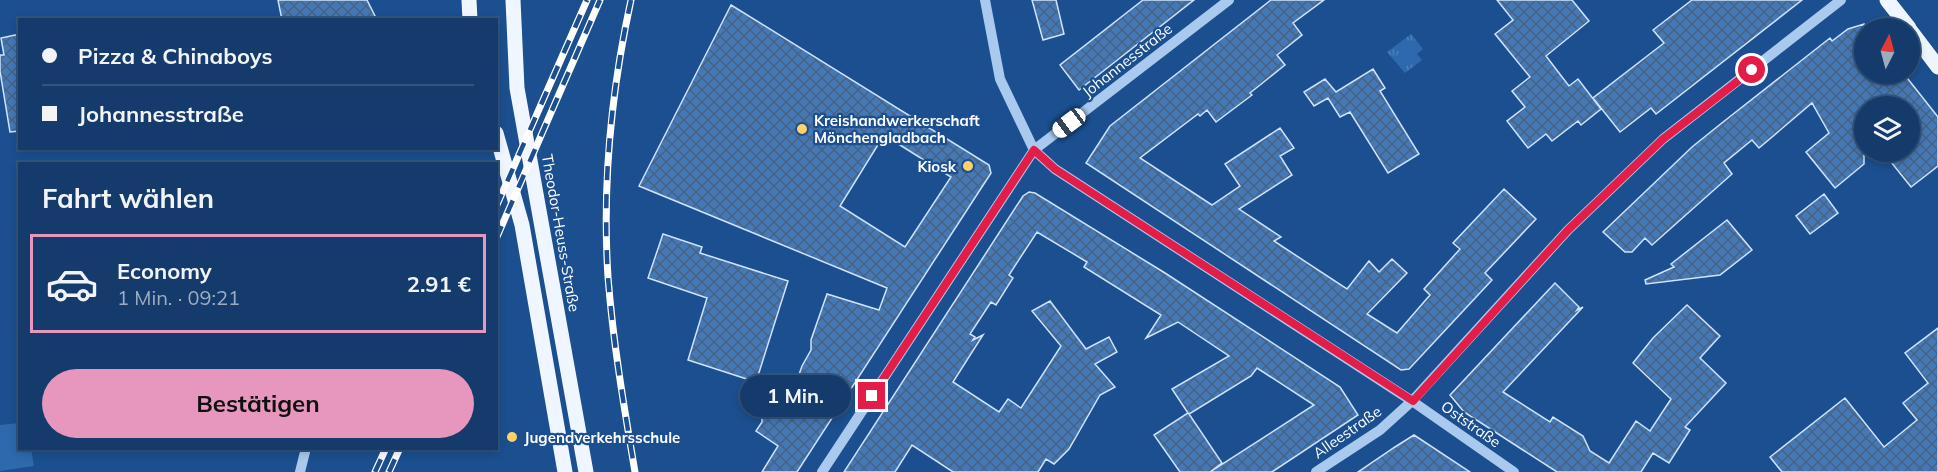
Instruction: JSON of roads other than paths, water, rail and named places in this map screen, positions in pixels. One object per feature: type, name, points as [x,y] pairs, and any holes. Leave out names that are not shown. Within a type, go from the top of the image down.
[{"type":"main road","points":[[469,0],[470,18]]},
{"type":"main road","name":"Theodor-Heuss-Straße","points":[[513,0],[517,88],[586,472]]},
{"type":"main road","points":[[1887,0],[1901,18]]},
{"type":"main road","points":[[1920,43],[1938,67]]},
{"type":"main road","points":[[498,140],[522,225],[565,472]]},
{"type":"street","name":"Oststraße","points":[[985,0],[1000,79],[1034,150],[1055,169],[1413,401],[1514,472]]},
{"type":"street","name":"Johannesstraße","points":[[822,472],[1034,150],[1229,0]]},
{"type":"street","name":"Alleestraße","points":[[1316,472],[1380,430],[1413,401],[1568,230],[1663,139],[1841,0]]},
{"type":"street","points":[[300,472],[306,450]]},
{"type":"railway","points":[[498,202],[587,0]]},
{"type":"railway","points":[[498,234],[600,0]]},
{"type":"railway","points":[[631,0],[613,103],[607,172],[606,242],[613,326],[635,472]]},
{"type":"railway","points":[[375,472],[385,450]]},
{"type":"railway","points":[[389,472],[399,450]]},
{"type":"place","name":"Kreishandwerkerschaft Mönchengladbach","points":[[802,129]]},
{"type":"place","name":"Kiosk","points":[[968,166]]},
{"type":"place","name":"Jugendverkehrsschule","points":[[512,437]]}]
